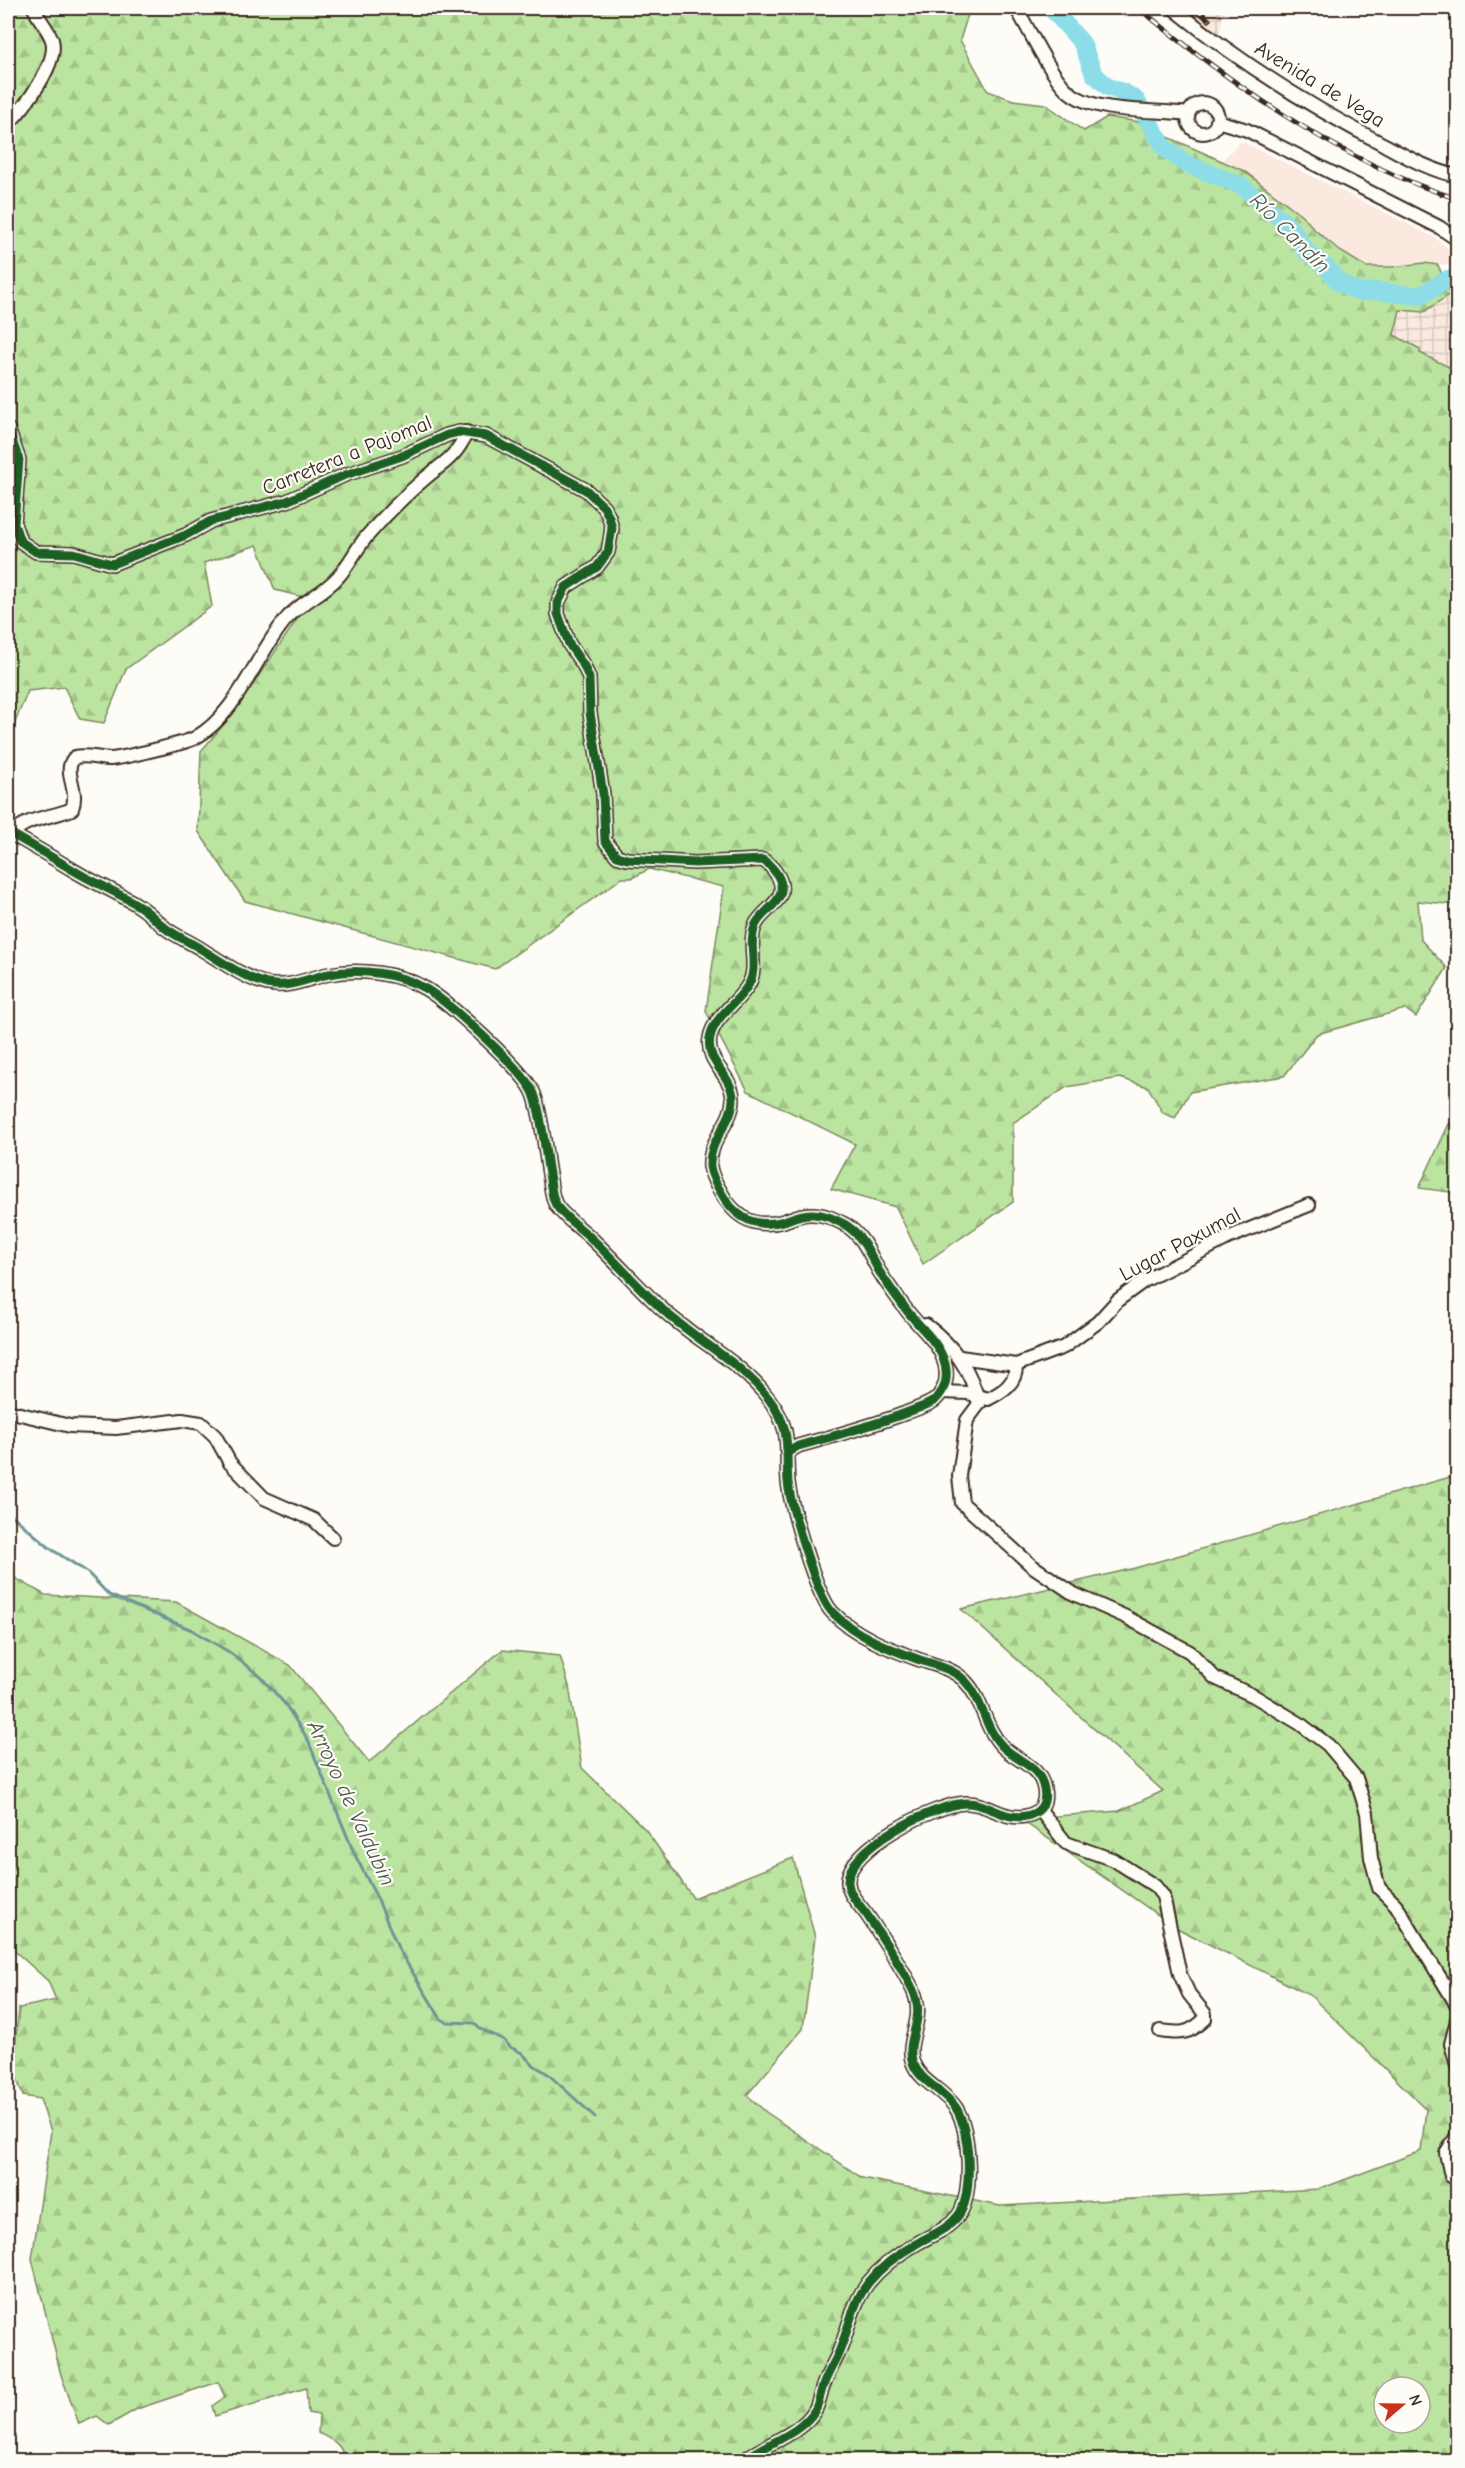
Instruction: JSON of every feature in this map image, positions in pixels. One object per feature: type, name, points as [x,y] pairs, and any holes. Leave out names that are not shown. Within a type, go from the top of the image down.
[{"type":"street","points":[[8,124],[52,59],[52,40],[34,8]]},
{"type":"street","points":[[1016,8],[1067,90],[1084,102],[1188,114]]},
{"type":"street","name":"Avenida de Vega","points":[[1173,8],[1250,65],[1328,115],[1408,157],[1458,176]]},
{"type":"street","points":[[1206,103],[1214,108],[1217,121],[1215,126],[1207,132],[1197,132],[1189,124],[1188,114],[1193,106],[1206,103]]},
{"type":"street","points":[[1217,121],[1247,130],[1440,227],[1458,240]]},
{"type":"street","name":"Carretera a Pajomal","points":[[8,429],[19,460],[14,524],[20,541],[36,552],[74,552],[112,564],[186,535],[211,521],[286,501],[345,475],[412,452],[447,435],[466,432],[486,436],[586,490],[604,507],[612,528],[609,552],[592,571],[567,588],[558,603],[558,614],[569,644],[589,678],[590,713],[603,795],[603,835],[607,846],[617,856],[627,859],[695,863],[763,860],[778,877],[781,886],[778,898],[756,923],[752,935],[754,965],[751,980],[720,1018],[710,1036],[710,1054],[727,1081],[733,1096],[732,1105],[716,1136],[711,1155],[711,1174],[734,1213],[747,1220],[776,1223],[810,1214],[827,1216],[845,1225],[864,1242],[913,1320],[933,1342],[944,1360],[947,1377],[941,1392]]},
{"type":"street","points":[[466,432],[463,444],[444,463],[412,488],[387,514],[365,538],[338,577],[288,617],[227,711],[208,730],[192,739],[115,759],[98,759],[83,755],[75,757],[70,765],[69,773],[75,789],[72,809],[29,821],[19,825],[10,833],[138,904],[168,930],[263,983],[288,985],[331,974],[364,972],[411,981],[438,997],[457,1012],[530,1085],[552,1194],[560,1211],[582,1229],[665,1312],[743,1372],[776,1410],[786,1432],[790,1451],[787,1464],[788,1490],[812,1570],[824,1600],[832,1611],[858,1632],[878,1643],[952,1671],[966,1681],[975,1694],[995,1739],[1006,1751],[1026,1762],[1038,1774],[1044,1787],[1045,1801],[1040,1810],[1028,1816],[1012,1817],[985,1805],[967,1803],[945,1806],[924,1814],[890,1834],[860,1856],[850,1868],[847,1881],[852,1896],[914,1992],[919,2011],[911,2048],[911,2059],[917,2071],[929,2084],[946,2096],[960,2113],[964,2129],[967,2195],[963,2209],[954,2221],[894,2258],[874,2276],[863,2290],[855,2304],[840,2349],[825,2378],[814,2411],[790,2433],[744,2460]]},
{"type":"street","name":"Lugar Paxumal","points":[[1016,1365],[1073,1342],[1098,1322],[1118,1300],[1144,1281],[1230,1237],[1309,1205]]},
{"type":"street","points":[[913,1320],[924,1323],[936,1333],[960,1357],[973,1380],[979,1404],[967,1420],[959,1476],[962,1503],[1031,1565],[1074,1594],[1126,1617],[1190,1652],[1215,1678],[1254,1696],[1299,1723],[1328,1745],[1356,1778],[1366,1813],[1371,1858],[1378,1888],[1396,1905],[1458,2007]]},
{"type":"street","points":[[790,1451],[798,1446],[917,1408],[936,1399],[941,1392],[977,1395],[988,1399],[1000,1394],[1017,1372],[1016,1365],[960,1357]]},
{"type":"street","points":[[8,1411],[70,1426],[123,1427],[182,1420],[201,1423],[215,1436],[230,1463],[264,1498],[314,1520],[333,1538]]},
{"type":"street","points":[[1040,1810],[1066,1843],[1114,1860],[1146,1880],[1163,1896],[1180,1974],[1189,1994],[1205,2014],[1205,2019],[1188,2033],[1160,2031]]},
{"type":"street","points":[[1458,2016],[1451,2044],[1458,2069]]},
{"type":"street","points":[[1458,2134],[1446,2153],[1451,2176],[1458,2180]]},
{"type":"shaded area","points":[[1182,8],[1225,8],[1218,36]]},
{"type":"shaded area","points":[[1241,141],[1434,237],[1457,256],[1457,266],[1424,263],[1370,268],[1356,262],[1314,229],[1303,216],[1251,176],[1222,160]]},
{"type":"shaded area","points":[[1450,294],[1457,295],[1457,371],[1419,353],[1394,335],[1399,310],[1424,312]]},
{"type":"green space","points":[[8,8],[970,8],[960,40],[988,91],[1013,100],[1045,104],[1084,131],[1107,117],[1140,122],[1244,171],[1303,216],[1314,229],[1340,251],[1366,267],[1424,263],[1438,265],[1450,294],[1424,312],[1400,310],[1394,335],[1420,349],[1420,353],[1457,371],[1457,905],[1418,901],[1421,940],[1447,968],[1416,1017],[1405,1009],[1317,1034],[1284,1076],[1190,1092],[1175,1118],[1163,1113],[1148,1087],[1120,1078],[1067,1087],[1013,1123],[1013,1202],[923,1264],[896,1207],[831,1189],[855,1144],[748,1091],[706,1011],[724,887],[649,869],[632,878],[622,878],[495,969],[245,901],[198,831],[201,751],[232,715],[311,599],[275,590],[257,545],[204,563],[212,606],[126,669],[104,723],[80,719],[64,687],[28,691],[8,739]]},
{"type":"green space","points":[[1457,1123],[1457,1193],[1419,1188],[1449,1124]]},
{"type":"green space","points":[[1457,1475],[1457,2460],[344,2460],[339,2446],[318,2433],[319,2415],[308,2413],[306,2388],[215,2416],[212,2406],[225,2397],[218,2382],[137,2409],[109,2425],[97,2416],[79,2424],[61,2375],[32,2259],[51,2131],[40,2099],[23,2096],[13,2067],[19,2008],[56,2000],[48,1981],[8,1945],[8,1574],[45,1595],[176,1602],[290,1665],[369,1762],[502,1650],[560,1656],[569,1686],[582,1768],[646,1830],[693,1898],[793,1858],[815,1937],[803,2029],[747,2095],[766,2112],[862,2178],[1000,2206],[1320,2189],[1421,2151],[1426,2109],[1311,1996],[1177,1928],[1020,1819],[1119,1811],[1163,1791],[961,1609],[1135,1568]]},
{"type":"waterway","name":"Río Candín","points":[[1051,8],[1082,43],[1094,74],[1108,87],[1136,100],[1164,147],[1184,163],[1242,186],[1284,222],[1306,251],[1327,268],[1340,283],[1358,292],[1376,291],[1420,296],[1448,279],[1458,281]]},
{"type":"waterway","name":"Arroyo de Valdubin","points":[[8,1512],[51,1549],[87,1572],[109,1595],[192,1630],[229,1652],[260,1676],[285,1704],[307,1738],[354,1853],[378,1900],[399,1950],[441,2019],[447,2022],[474,2023],[480,2029],[504,2040],[510,2047],[522,2053],[532,2064],[548,2074],[595,2117]]},
{"type":"railway","points":[[1139,8],[1211,65],[1330,143],[1415,184],[1458,199]]},
{"type":"railway","points":[[1195,8],[1209,20]]},
{"type":"cycle path","points":[[8,429],[19,460],[14,524],[20,541],[36,552],[74,553],[112,564],[186,535],[211,521],[287,501],[345,475],[402,456],[447,435],[459,432],[486,436],[586,490],[604,507],[612,528],[608,552],[597,567],[566,587],[558,603],[558,614],[569,644],[589,678],[590,713],[603,794],[605,841],[617,856],[627,859],[695,863],[763,860],[775,871],[781,885],[776,902],[755,926],[752,941],[753,973],[751,980],[716,1024],[710,1038],[711,1055],[729,1083],[733,1099],[729,1116],[710,1157],[712,1176],[731,1207],[750,1221],[766,1224],[800,1215],[814,1214],[832,1218],[851,1228],[865,1245],[895,1294],[936,1344],[945,1364],[946,1375],[942,1391],[935,1400],[925,1406],[852,1431],[798,1446],[790,1451]]},
{"type":"cycle path","points":[[8,832],[131,901],[172,933],[250,978],[275,985],[341,972],[379,973],[404,979],[437,996],[485,1038],[517,1070],[534,1094],[542,1125],[553,1196],[559,1210],[592,1239],[663,1310],[745,1374],[777,1410],[785,1430],[788,1482],[799,1530],[819,1588],[832,1612],[841,1621],[873,1641],[944,1668],[961,1677],[976,1696],[996,1739],[1033,1769],[1042,1781],[1044,1799],[1041,1807],[1035,1813],[1018,1817],[974,1803],[952,1805],[934,1811],[894,1831],[861,1856],[851,1870],[848,1883],[850,1892],[897,1962],[917,2001],[917,2020],[911,2046],[913,2063],[921,2076],[951,2102],[961,2118],[967,2146],[966,2193],[963,2206],[954,2221],[896,2257],[868,2283],[854,2308],[839,2352],[816,2407],[809,2418],[792,2432],[744,2460]]}]
